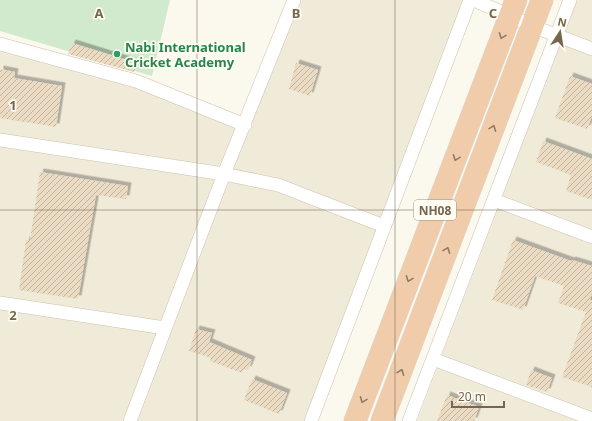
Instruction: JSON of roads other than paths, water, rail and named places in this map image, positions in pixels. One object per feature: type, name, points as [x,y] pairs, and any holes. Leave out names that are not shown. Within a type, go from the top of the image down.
[{"type":"highway","name":"NH08","points":[[382,421],[542,0]]},
{"type":"highway","name":"NH08","points":[[355,421],[513,8]]},
{"type":"street","points":[[130,421],[224,174],[294,0]]},
{"type":"street","points":[[310,421],[470,0]]},
{"type":"street","points":[[474,0],[513,8],[532,26],[592,49]]},
{"type":"street","points":[[409,421],[570,0]]},
{"type":"street","points":[[0,44],[136,82],[245,125]]},
{"type":"street","points":[[0,140],[224,174],[278,185],[384,226]]},
{"type":"street","points":[[494,200],[592,237]]},
{"type":"street","points":[[0,303],[165,328]]},
{"type":"street","points":[[432,359],[592,419]]},
{"type":"place","name":"Nabi International Cricket Academy","points":[[117,54]]}]
